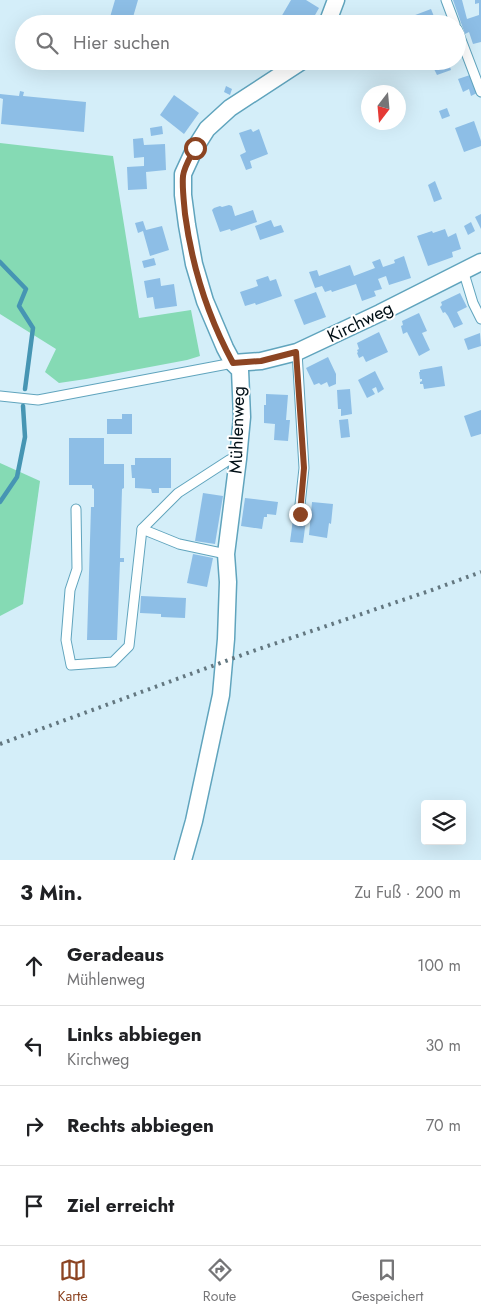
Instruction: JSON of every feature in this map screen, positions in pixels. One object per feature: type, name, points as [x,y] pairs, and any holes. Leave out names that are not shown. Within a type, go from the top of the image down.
[{"type":"street","points":[[330,15],[336,0]]},
{"type":"street","name":"Mühlenweg","points":[[183,860],[194,820],[221,695],[226,639],[228,582],[226,554],[242,417],[240,370],[233,363],[225,348],[205,302],[194,264],[183,195],[183,174],[195,148],[207,129],[230,108],[288,70]]},
{"type":"street","name":"Kirchweg","points":[[233,363],[261,361],[296,352],[380,313],[481,262]]},
{"type":"lane","points":[[446,0],[452,15]]},
{"type":"lane","points":[[466,53],[481,92]]},
{"type":"lane","points":[[463,270],[473,303],[481,320]]},
{"type":"lane","points":[[296,352],[304,468],[300,514]]},
{"type":"lane","points":[[0,396],[38,400],[233,363]]},
{"type":"lane","points":[[76,510],[77,570],[70,590],[66,640],[71,665],[113,662],[129,646],[142,529],[178,493],[229,460],[238,458]]},
{"type":"lane","points":[[142,529],[179,544],[226,554]]},
{"type":"green space","points":[[0,143],[113,156],[139,318],[191,310],[200,356],[59,383],[45,372],[56,349],[0,314]]},
{"type":"green space","points":[[0,463],[40,481],[23,604],[0,616]]},
{"type":"building","points":[[115,0],[138,0],[134,15],[111,15]]},
{"type":"building","points":[[291,0],[306,0],[319,8],[315,15],[282,15]]},
{"type":"building","points":[[453,0],[462,0],[466,15],[458,15]]},
{"type":"building","points":[[475,0],[481,0],[481,42],[473,44],[469,32],[466,34],[466,15],[467,19],[479,15],[479,3],[475,4]]},
{"type":"building","points":[[431,9],[433,15],[415,15]]},
{"type":"building","points":[[434,70],[451,70],[437,75]]},
{"type":"building","points":[[470,75],[477,93],[471,96],[469,89],[463,92],[458,79]]},
{"type":"building","points":[[226,86],[232,89],[230,95],[224,92]]},
{"type":"building","points":[[20,91],[24,92],[23,96],[86,102],[84,132],[1,124],[3,99],[0,98],[0,94],[19,96]]},
{"type":"building","points":[[174,95],[199,113],[184,134],[160,115]]},
{"type":"building","points":[[447,108],[450,116],[442,119],[439,111]]},
{"type":"building","points":[[474,121],[481,146],[464,152],[455,128]]},
{"type":"building","points":[[162,126],[163,134],[151,136],[150,128]]},
{"type":"building","points":[[251,129],[253,132],[259,129],[268,154],[250,161],[252,168],[246,170],[240,155],[246,152],[239,133]]},
{"type":"building","points":[[143,138],[144,145],[165,144],[166,170],[146,172],[147,189],[128,190],[127,167],[144,166],[144,157],[134,158],[133,139]]},
{"type":"building","points":[[435,181],[442,199],[434,202],[428,185]]},
{"type":"building","points":[[220,206],[232,206],[235,216],[253,210],[257,222],[231,231],[230,229],[220,232],[212,210]]},
{"type":"building","points":[[481,214],[481,229],[475,217]]},
{"type":"building","points":[[271,220],[274,227],[281,225],[284,232],[260,240],[255,226]]},
{"type":"building","points":[[143,221],[146,230],[162,226],[169,250],[150,256],[143,231],[138,233],[135,223]]},
{"type":"building","points":[[471,222],[475,231],[468,235],[464,226]]},
{"type":"building","points":[[445,229],[448,237],[456,233],[461,249],[452,252],[453,257],[428,266],[417,236]]},
{"type":"building","points":[[404,256],[411,278],[389,285],[386,276],[378,279],[382,289],[374,291],[376,296],[362,301],[356,284],[332,292],[331,290],[325,292],[322,286],[315,288],[309,272],[317,270],[319,276],[350,265],[354,276],[375,268],[372,262],[380,259],[383,267],[395,263],[394,260]]},
{"type":"building","points":[[154,258],[156,265],[144,268],[142,261]]},
{"type":"building","points":[[268,276],[270,281],[276,279],[282,296],[256,305],[255,303],[245,306],[240,292],[258,286],[256,280]]},
{"type":"building","points":[[160,278],[161,286],[174,284],[177,306],[155,309],[153,297],[147,298],[144,281]]},
{"type":"building","points":[[316,292],[326,317],[304,325],[294,300]]},
{"type":"building","points":[[460,293],[467,307],[457,312],[463,324],[454,328],[448,316],[445,312],[443,313],[440,307],[442,305],[441,302]]},
{"type":"building","points":[[419,313],[427,331],[422,333],[430,350],[419,356],[407,332],[403,334],[401,326],[403,325],[402,321]]},
{"type":"building","points":[[379,332],[388,352],[366,362],[363,356],[359,358],[357,343]]},
{"type":"building","points":[[480,333],[481,346],[468,350],[464,339]]},
{"type":"building","points":[[328,357],[336,374],[336,384],[329,387],[327,382],[321,385],[319,383],[314,385],[306,368]]},
{"type":"building","points":[[442,366],[445,386],[424,389],[423,384],[420,384],[422,379],[420,379],[420,370]]},
{"type":"building","points":[[375,371],[384,389],[378,393],[376,387],[372,389],[375,394],[367,398],[358,380]]},
{"type":"building","points":[[350,389],[352,414],[341,416],[341,409],[338,409],[337,390]]},
{"type":"building","points":[[266,394],[288,395],[286,420],[290,420],[288,441],[274,440],[275,424],[264,423]]},
{"type":"building","points":[[481,410],[481,434],[471,437],[464,416]]},
{"type":"building","points":[[122,414],[132,414],[132,434],[107,434],[107,419],[122,419]]},
{"type":"building","points":[[348,419],[350,437],[341,438],[339,420]]},
{"type":"building","points":[[69,438],[104,438],[104,464],[124,464],[120,558],[124,558],[124,562],[120,562],[117,640],[87,640],[91,507],[94,507],[94,489],[92,485],[69,485]]},
{"type":"building","points":[[135,458],[171,458],[171,488],[159,488],[159,493],[152,493],[151,489],[135,488],[135,478],[132,478],[131,465],[135,465]]},
{"type":"building","points":[[203,493],[223,496],[215,544],[195,541]]},
{"type":"building","points":[[245,498],[278,502],[276,515],[267,514],[267,517],[264,517],[262,529],[241,526]]},
{"type":"building","points":[[312,502],[333,504],[331,524],[329,523],[327,538],[309,535]]},
{"type":"building","points":[[293,519],[306,520],[303,543],[290,542]]},
{"type":"building","points":[[193,554],[213,558],[207,587],[187,583]]},
{"type":"building","points":[[141,596],[186,598],[185,618],[161,617],[161,614],[140,613]]},
{"type":"waterway","points":[[0,262],[26,289],[19,306],[33,328],[25,389]]},
{"type":"waterway","points":[[0,502],[17,477],[25,437],[23,406]]},
{"type":"railway","points":[[0,744],[253,651],[481,572]]},
{"type":"route","points":[[195,148],[183,174],[183,195],[187,225],[194,264],[205,302],[225,348],[233,363],[261,361],[296,352],[304,468],[300,514]]}]
